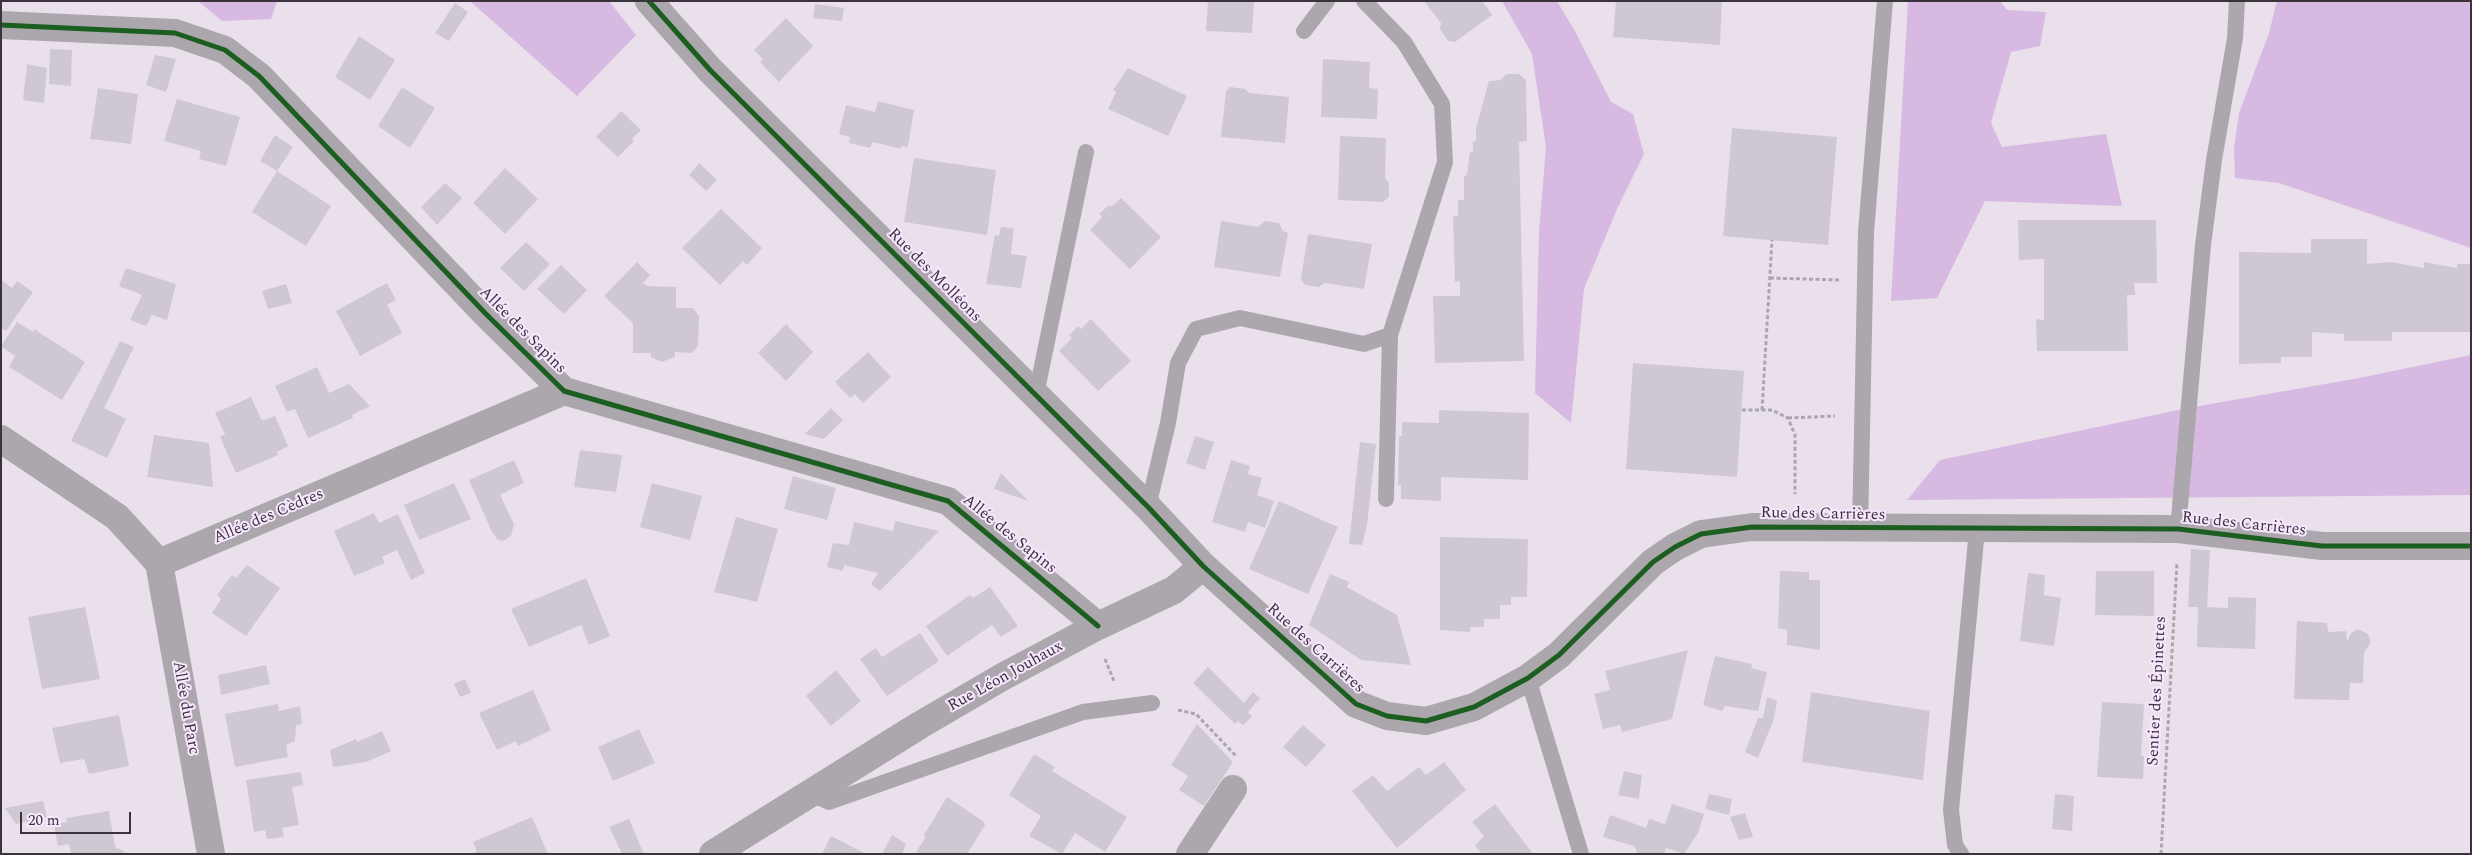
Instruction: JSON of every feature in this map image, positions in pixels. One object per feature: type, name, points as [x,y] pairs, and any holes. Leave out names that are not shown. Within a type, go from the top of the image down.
[{"type":"street","name":"Rue des Molléons","points":[[649,1],[717,77],[1148,507],[1203,566]]},
{"type":"street","name":"Allée des Sapins","points":[[1,25],[175,33],[225,50],[259,76],[486,314],[564,391],[948,501],[1100,639]]},
{"type":"street","name":"Allée des Cèdres","points":[[160,563],[564,391]]},
{"type":"street","points":[[1,439],[117,517],[160,563]]},
{"type":"street","name":"Rue des Carrières","points":[[1203,566],[1356,704],[1387,716],[1426,721],[1474,707],[1528,678],[1559,655],[1653,562],[1675,547],[1701,534],[1752,527],[2178,529],[2322,546],[2471,546]]},
{"type":"street","name":"Allée du Parc","points":[[160,563],[211,854]]},
{"type":"street","name":"Rue Léon Jouhaux","points":[[713,854],[945,710],[1100,639],[1174,590],[1203,566]]},
{"type":"street","points":[[1190,854],[1233,789]]},
{"type":"lane","points":[[1304,31],[1327,1]]},
{"type":"lane","points":[[1364,1],[1404,42],[1442,104],[1445,162],[1390,335],[1386,499]]},
{"type":"lane","points":[[1860,529],[1866,232],[1885,1]]},
{"type":"lane","points":[[2178,529],[2203,245],[2214,160],[2235,38],[2236,1]]},
{"type":"lane","points":[[1036,395],[1086,152]]},
{"type":"lane","points":[[1148,507],[1168,423],[1178,362],[1196,329],[1240,318],[1364,344],[1390,335]]},
{"type":"lane","points":[[1961,854],[1954,845],[1951,810],[1977,529]]},
{"type":"lane","points":[[1528,678],[1582,854]]},
{"type":"lane","points":[[812,794],[830,802],[1083,712],[1152,702]]},
{"type":"path","points":[[1762,410],[1772,240]]},
{"type":"path","points":[[1770,278],[1865,282]]},
{"type":"path","points":[[1742,410],[1772,410],[1788,418],[1862,415]]},
{"type":"path","points":[[1788,418],[1795,435],[1795,511],[1793,527]]},
{"type":"path","points":[[1100,639],[1111,674]]},
{"type":"path","points":[[1152,702],[1196,714],[1246,767],[1233,789]]},
{"type":"shaded area","points":[[198,1],[277,1],[271,19],[222,21]]},
{"type":"shaded area","points":[[470,1],[609,1],[636,35],[577,96]]},
{"type":"shaded area","points":[[1502,1],[1557,1],[1576,33],[1611,102],[1633,114],[1644,154],[1617,209],[1584,289],[1571,423],[1535,393],[1539,232],[1546,147],[1532,54]]},
{"type":"shaded area","points":[[1908,1],[2000,1],[2007,10],[2046,12],[2040,46],[2011,52],[1991,123],[2002,147],[2106,134],[2122,206],[1985,201],[1937,298],[1891,301]]},
{"type":"shaded area","points":[[2277,1],[2471,1],[2471,248],[2279,183],[2235,178],[2234,148],[2239,113],[2269,33]]},
{"type":"shaded area","points":[[2471,355],[2471,495],[1907,500],[1940,460],[2188,408],[2359,378]]},
{"type":"building","points":[[1208,1],[1254,1],[1252,33],[1206,31]]},
{"type":"building","points":[[1424,1],[1482,1],[1492,15],[1455,42],[1448,41],[1440,29],[1441,23]]},
{"type":"building","points":[[1616,1],[1722,1],[1720,45],[1613,37]]},
{"type":"building","points":[[455,3],[468,12],[449,41],[435,33]]},
{"type":"building","points":[[815,4],[844,8],[842,21],[813,18]]},
{"type":"building","points":[[786,18],[813,46],[779,82],[760,62],[763,59],[754,50]]},
{"type":"building","points":[[359,36],[395,60],[370,100],[335,77]]},
{"type":"building","points":[[50,49],[72,50],[71,86],[49,84]]},
{"type":"building","points":[[155,55],[176,59],[166,92],[146,85]]},
{"type":"building","points":[[1323,59],[1370,62],[1369,88],[1378,89],[1377,119],[1321,117]]},
{"type":"building","points":[[27,64],[47,68],[44,103],[23,100]]},
{"type":"building","points":[[1128,68],[1187,96],[1168,136],[1108,109],[1116,92],[1113,90]]},
{"type":"building","points":[[1506,74],[1519,74],[1526,80],[1527,141],[1519,142],[1524,361],[1435,363],[1433,296],[1460,296],[1460,281],[1455,282],[1453,216],[1458,216],[1458,200],[1464,200],[1464,176],[1467,175],[1470,152],[1473,152],[1473,141],[1476,141],[1476,128],[1489,81],[1501,80]]},
{"type":"building","points":[[402,87],[435,108],[410,148],[378,126]]},
{"type":"building","points":[[1230,87],[1245,89],[1249,93],[1289,97],[1285,143],[1221,137],[1226,91]]},
{"type":"building","points":[[98,88],[138,94],[131,144],[90,139]]},
{"type":"building","points":[[177,99],[240,117],[226,166],[199,159],[201,151],[164,141]]},
{"type":"building","points":[[878,101],[914,110],[908,147],[901,146],[901,149],[873,142],[870,148],[849,143],[850,137],[839,134],[846,105],[875,112]]},
{"type":"building","points":[[621,111],[641,130],[632,139],[634,141],[618,157],[596,137]]},
{"type":"building","points":[[1732,128],[1837,137],[1828,245],[1723,236]]},
{"type":"building","points":[[275,135],[293,147],[277,171],[260,161]]},
{"type":"building","points":[[1340,136],[1386,138],[1385,178],[1389,183],[1389,197],[1383,202],[1338,200]]},
{"type":"building","points":[[914,158],[996,170],[987,235],[904,222]]},
{"type":"building","points":[[699,163],[717,180],[706,191],[689,175]]},
{"type":"building","points":[[505,168],[538,199],[505,234],[473,203]]},
{"type":"building","points":[[277,171],[331,206],[306,246],[252,212]]},
{"type":"building","points":[[445,183],[462,198],[437,225],[421,207]]},
{"type":"building","points":[[1121,198],[1161,237],[1130,269],[1090,230],[1102,217],[1099,214]]},
{"type":"building","points":[[721,209],[762,248],[747,265],[743,261],[720,285],[682,248]]},
{"type":"building","points":[[2018,220],[2156,220],[2157,283],[2134,283],[2135,295],[2127,295],[2128,351],[2037,351],[2036,319],[2044,320],[2044,259],[2019,260]]},
{"type":"building","points":[[1221,221],[1258,227],[1265,221],[1279,223],[1283,231],[1288,233],[1280,277],[1214,267]]},
{"type":"building","points":[[1001,227],[1014,228],[1011,254],[1027,256],[1021,288],[986,284],[995,235],[999,236]]},
{"type":"building","points":[[1308,234],[1372,244],[1364,289],[1325,283],[1319,287],[1305,285],[1301,279]]},
{"type":"building","points":[[2311,239],[2367,239],[2367,264],[2391,262],[2424,268],[2424,262],[2457,268],[2457,264],[2471,264],[2471,332],[2392,332],[2392,341],[2344,341],[2344,334],[2312,332],[2312,357],[2281,357],[2281,363],[2239,364],[2239,252],[2311,253]]},
{"type":"building","points":[[526,242],[550,264],[524,291],[500,268]]},
{"type":"building","points":[[637,262],[650,275],[643,283],[647,286],[676,287],[676,308],[693,308],[699,316],[698,346],[692,353],[675,352],[675,357],[662,362],[651,357],[651,353],[633,353],[633,323],[604,296]]},
{"type":"building","points":[[561,265],[587,290],[564,314],[537,289]]},
{"type":"building","points":[[126,268],[176,284],[167,320],[152,315],[146,326],[130,320],[142,295],[119,286]]},
{"type":"building","points":[[1,280],[12,288],[17,281],[33,292],[6,331],[1,328]]},
{"type":"building","points":[[387,283],[396,300],[387,305],[402,333],[360,356],[336,311]]},
{"type":"building","points":[[286,284],[292,303],[268,309],[262,291]]},
{"type":"building","points":[[1091,319],[1131,361],[1098,391],[1059,351],[1072,338],[1069,336],[1078,326],[1081,329]]},
{"type":"building","points":[[17,322],[33,332],[34,329],[85,362],[62,400],[9,367],[15,356],[1,346]]},
{"type":"building","points":[[786,324],[813,352],[786,381],[758,353]]},
{"type":"building","points":[[120,341],[134,347],[104,408],[126,419],[107,458],[71,441]]},
{"type":"building","points":[[868,352],[891,377],[863,403],[855,394],[850,398],[835,382]]},
{"type":"building","points":[[1633,363],[1744,371],[1737,477],[1626,469]]},
{"type":"building","points":[[317,367],[329,393],[349,384],[370,406],[352,415],[353,418],[308,438],[295,409],[287,412],[275,386]]},
{"type":"building","points":[[251,397],[261,419],[264,420],[275,416],[288,446],[277,452],[278,455],[236,473],[220,437],[225,434],[215,413]]},
{"type":"building","points":[[831,408],[843,420],[824,439],[805,434]]},
{"type":"building","points":[[1439,410],[1529,413],[1528,480],[1441,477],[1441,501],[1401,499],[1401,485],[1398,485],[1399,436],[1402,436],[1402,422],[1439,423]]},
{"type":"building","points":[[154,435],[209,443],[213,487],[147,477]]},
{"type":"building","points":[[1195,436],[1214,442],[1205,470],[1186,463]]},
{"type":"building","points":[[1360,442],[1376,444],[1367,525],[1362,545],[1349,544]]},
{"type":"building","points":[[580,450],[622,455],[616,492],[574,487]]},
{"type":"building","points":[[514,460],[524,483],[500,495],[514,524],[511,536],[503,541],[498,540],[492,532],[469,480]]},
{"type":"building","points":[[1231,460],[1250,466],[1248,474],[1262,478],[1257,495],[1274,501],[1265,528],[1248,522],[1245,532],[1212,522]]},
{"type":"building","points":[[1001,473],[1028,501],[994,489]]},
{"type":"building","points":[[793,476],[836,488],[827,520],[784,509]]},
{"type":"building","points":[[454,483],[471,519],[419,540],[404,505]]},
{"type":"building","points":[[652,483],[702,496],[690,540],[640,527]]},
{"type":"building","points":[[1279,501],[1338,527],[1308,594],[1249,569]]},
{"type":"building","points":[[374,513],[379,523],[398,514],[425,573],[411,580],[397,550],[382,557],[385,563],[354,576],[334,531]]},
{"type":"building","points":[[736,517],[778,529],[757,602],[714,592]]},
{"type":"building","points":[[895,521],[939,531],[880,591],[871,584],[878,573],[844,565],[843,571],[827,567],[833,543],[849,545],[854,522],[893,531]]},
{"type":"building","points":[[1440,537],[1528,539],[1527,597],[1511,597],[1511,605],[1500,605],[1500,619],[1484,619],[1484,627],[1470,627],[1470,632],[1440,630]]},
{"type":"building","points":[[2191,549],[2210,550],[2207,607],[2228,608],[2228,597],[2256,598],[2255,649],[2197,647],[2198,607],[2188,607]]},
{"type":"building","points":[[247,565],[280,588],[246,636],[212,613],[221,599],[217,595],[232,575],[236,578]]},
{"type":"building","points":[[1780,571],[1809,572],[1809,580],[1820,580],[1820,650],[1787,645],[1787,630],[1778,628]]},
{"type":"building","points":[[2096,571],[2154,571],[2154,616],[2095,615]]},
{"type":"building","points":[[2028,573],[2045,575],[2044,595],[2061,598],[2054,646],[2020,641]]},
{"type":"building","points":[[1330,574],[1349,582],[1347,587],[1397,615],[1411,665],[1361,660],[1309,625]]},
{"type":"building","points":[[586,578],[610,636],[589,645],[581,625],[529,647],[511,609]]},
{"type":"building","points":[[990,587],[1018,626],[1001,637],[992,625],[947,656],[926,626],[970,595],[973,598]]},
{"type":"building","points":[[85,607],[100,679],[42,689],[28,617]]},
{"type":"building","points":[[2297,621],[2327,623],[2328,632],[2346,631],[2347,642],[2351,633],[2358,629],[2368,634],[2371,642],[2364,653],[2363,683],[2350,683],[2349,700],[2294,699]]},
{"type":"building","points":[[920,633],[939,661],[887,696],[860,659],[876,648],[882,657]]},
{"type":"building","points":[[1688,650],[1672,719],[1622,732],[1620,725],[1603,729],[1594,694],[1610,690],[1605,671]]},
{"type":"building","points":[[1715,656],[1752,664],[1751,668],[1767,672],[1758,711],[1725,706],[1722,711],[1703,705]]},
{"type":"building","points":[[266,665],[270,684],[221,695],[218,675]]},
{"type":"building","points":[[1208,667],[1244,703],[1253,692],[1260,698],[1248,712],[1252,717],[1243,725],[1238,721],[1235,724],[1193,683]]},
{"type":"building","points":[[836,670],[861,701],[831,726],[806,696]]},
{"type":"building","points":[[465,679],[471,693],[460,697],[454,684]]},
{"type":"building","points":[[533,690],[551,730],[518,746],[516,741],[497,750],[479,713]]},
{"type":"building","points":[[1811,692],[1930,711],[1923,780],[1802,762]]},
{"type":"building","points":[[1767,697],[1777,701],[1774,719],[1758,758],[1745,752],[1758,718],[1763,718]]},
{"type":"building","points":[[2102,702],[2144,704],[2141,755],[2144,756],[2143,779],[2097,777]]},
{"type":"building","points":[[278,704],[279,711],[300,706],[302,724],[296,725],[295,741],[286,745],[288,757],[235,767],[225,714]]},
{"type":"building","points":[[119,715],[129,766],[89,774],[84,759],[60,763],[52,728]]},
{"type":"building","points":[[1197,724],[1233,762],[1204,806],[1179,790],[1188,776],[1171,765]]},
{"type":"building","points":[[1303,725],[1326,745],[1306,767],[1283,747]]},
{"type":"building","points":[[639,729],[655,763],[613,781],[598,747]]},
{"type":"building","points":[[382,731],[391,751],[366,762],[333,767],[330,750],[356,739],[357,742]]},
{"type":"building","points":[[1034,754],[1055,767],[1052,771],[1127,817],[1105,852],[1075,833],[1062,854],[1029,836],[1041,816],[1009,795]]},
{"type":"building","points":[[1444,762],[1466,790],[1397,848],[1352,791],[1373,775],[1387,791],[1419,767],[1426,775]]},
{"type":"building","points":[[1624,771],[1642,775],[1639,799],[1618,795]]},
{"type":"building","points":[[301,772],[303,785],[292,787],[299,825],[282,828],[284,837],[267,839],[265,830],[254,832],[246,780]]},
{"type":"building","points":[[1709,794],[1732,799],[1729,815],[1705,809]]},
{"type":"building","points":[[2055,794],[2074,796],[2072,831],[2052,829]]},
{"type":"building","points":[[947,797],[984,822],[985,825],[967,854],[920,854],[916,852],[925,838],[924,835]]},
{"type":"building","points":[[43,801],[47,818],[16,824],[5,808]]},
{"type":"building","points":[[1495,804],[1533,854],[1482,854],[1475,845],[1484,836],[1472,822]]},
{"type":"building","points":[[1672,804],[1704,814],[1698,833],[1684,854],[1666,848],[1664,854],[1638,854],[1634,846],[1603,837],[1610,815],[1646,828],[1649,819],[1665,824]]},
{"type":"building","points":[[109,811],[115,847],[124,851],[124,854],[71,854],[69,844],[58,846],[54,824],[67,822],[66,818]]},
{"type":"building","points":[[1745,813],[1753,837],[1739,840],[1730,817]]},
{"type":"building","points":[[532,817],[548,854],[471,854],[477,851],[473,842]]},
{"type":"building","points":[[629,819],[644,854],[622,854],[609,827]]},
{"type":"building","points":[[892,835],[906,844],[902,854],[882,854]]},
{"type":"building","points":[[831,836],[866,854],[822,854]]},
{"type":"cycle path","points":[[649,1],[710,70],[1148,507],[1203,566],[1356,704],[1387,716],[1426,721],[1474,707],[1528,678],[1559,655],[1653,562],[1675,547],[1701,534],[1752,527],[2178,529],[2322,546],[2471,546]]},
{"type":"cycle path","points":[[1,25],[175,33],[225,50],[259,76],[486,314],[564,391],[948,501],[1098,626]]}]
